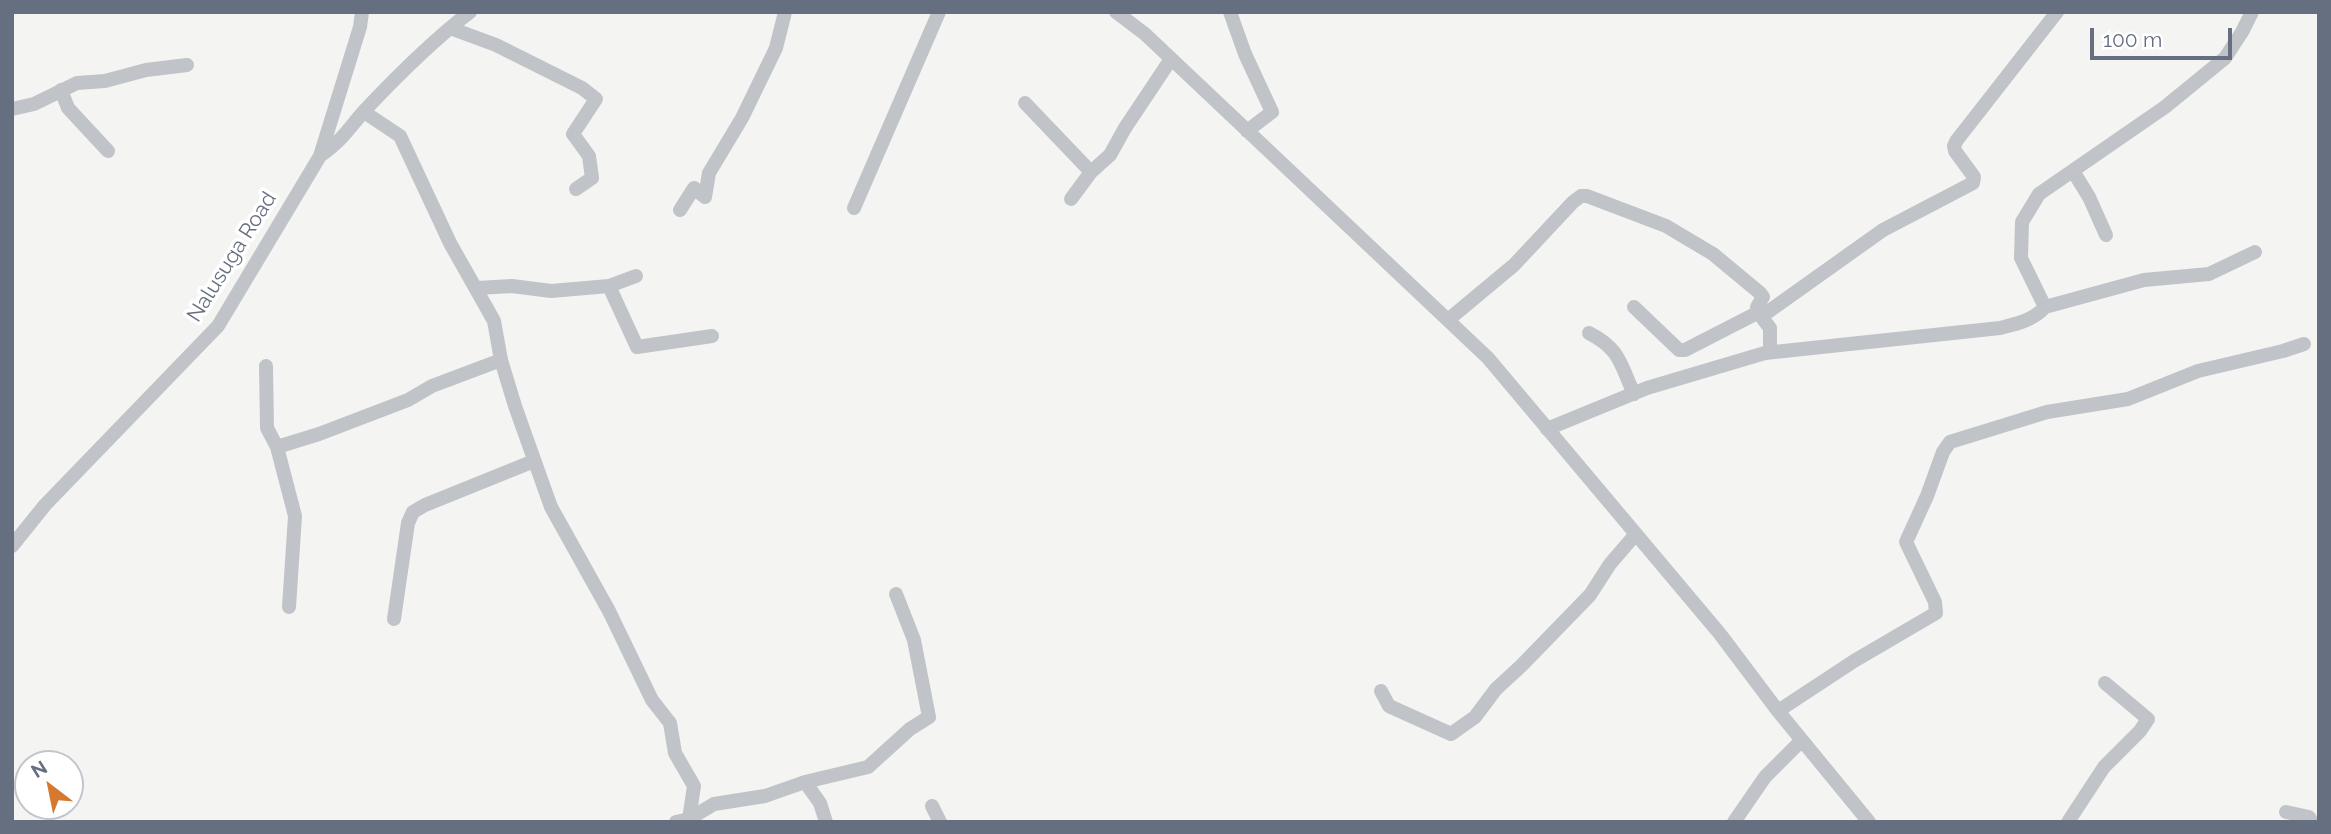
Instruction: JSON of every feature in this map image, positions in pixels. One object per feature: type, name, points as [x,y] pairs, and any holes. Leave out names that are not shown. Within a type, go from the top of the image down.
[{"type":"street","name":"Nalusuga Road","points":[[12,546],[45,505],[218,326],[320,156],[360,27],[362,12]]},
{"type":"street","points":[[320,156],[340,142],[364,112],[432,42],[470,12]]},
{"type":"street","points":[[680,210],[694,188],[705,197],[709,173],[742,118],[776,48],[785,12]]},
{"type":"street","points":[[854,208],[939,12]]},
{"type":"street","points":[[1116,12],[1145,34],[1488,358],[1720,634],[1778,711],[1869,822]]},
{"type":"street","points":[[1230,12],[1245,54],[1272,112],[1247,131]]},
{"type":"street","points":[[1634,307],[1679,350],[1685,350],[1762,313],[1882,230],[1973,183],[1974,177],[1954,146],[2057,12]]},
{"type":"street","points":[[2045,307],[2021,258],[2022,222],[2039,194],[2165,107],[2225,58],[2252,12]]},
{"type":"street","points":[[450,28],[496,45],[582,88],[596,99],[573,134],[589,156],[592,178],[576,189]]},
{"type":"street","points":[[1071,199],[1091,172],[1110,155],[1171,59]]},
{"type":"street","points":[[12,109],[34,104],[77,83],[187,65]]},
{"type":"street","points":[[61,90],[68,107],[108,151]]},
{"type":"street","points":[[1026,103],[1091,172]]},
{"type":"street","points":[[364,112],[400,136],[450,243],[494,321],[501,360],[551,507],[609,611],[652,700],[670,723],[675,753],[694,786],[686,821]]},
{"type":"street","points":[[2073,172],[2089,197],[2106,235]]},
{"type":"street","points":[[1448,320],[1514,265],[1573,202],[1581,196],[1587,196],[1666,226],[1713,254],[1760,293],[1763,298],[1757,307],[1770,328],[1770,352]]},
{"type":"street","points":[[1547,429],[1634,394],[1707,369],[1770,352],[2000,328],[2029,319],[2045,307],[2144,280],[2209,274],[2255,252]]},
{"type":"street","points":[[477,288],[512,286],[551,291],[609,286],[635,276]]},
{"type":"street","points":[[609,286],[637,347],[712,336]]},
{"type":"street","points":[[1589,333],[1605,342],[1615,352],[1634,394]]},
{"type":"street","points":[[1778,711],[1854,661],[1936,613],[1935,602],[1906,542],[1943,452],[1951,442],[2047,412],[2128,399],[2198,371],[2304,344]]},
{"type":"street","points":[[277,447],[319,435],[408,400],[432,386],[501,360]]},
{"type":"street","points":[[266,366],[267,428],[277,447],[295,516],[289,607]]},
{"type":"street","points":[[394,618],[408,523],[414,512],[425,505],[534,461]]},
{"type":"street","points":[[1381,691],[1389,706],[1451,734],[1475,717],[1496,689],[1590,595],[1610,564],[1636,535]]},
{"type":"street","points":[[686,821],[714,804],[765,796],[805,782],[868,767],[910,729],[929,717],[914,640],[896,594]]},
{"type":"street","points":[[2068,822],[2104,766],[2140,731],[2148,719],[2105,682]]},
{"type":"street","points":[[1734,822],[1765,777],[1798,744]]},
{"type":"street","points":[[805,782],[820,803],[826,822]]},
{"type":"street","points":[[932,806],[940,822]]},
{"type":"street","points":[[2286,812],[2309,817],[2312,822]]}]
